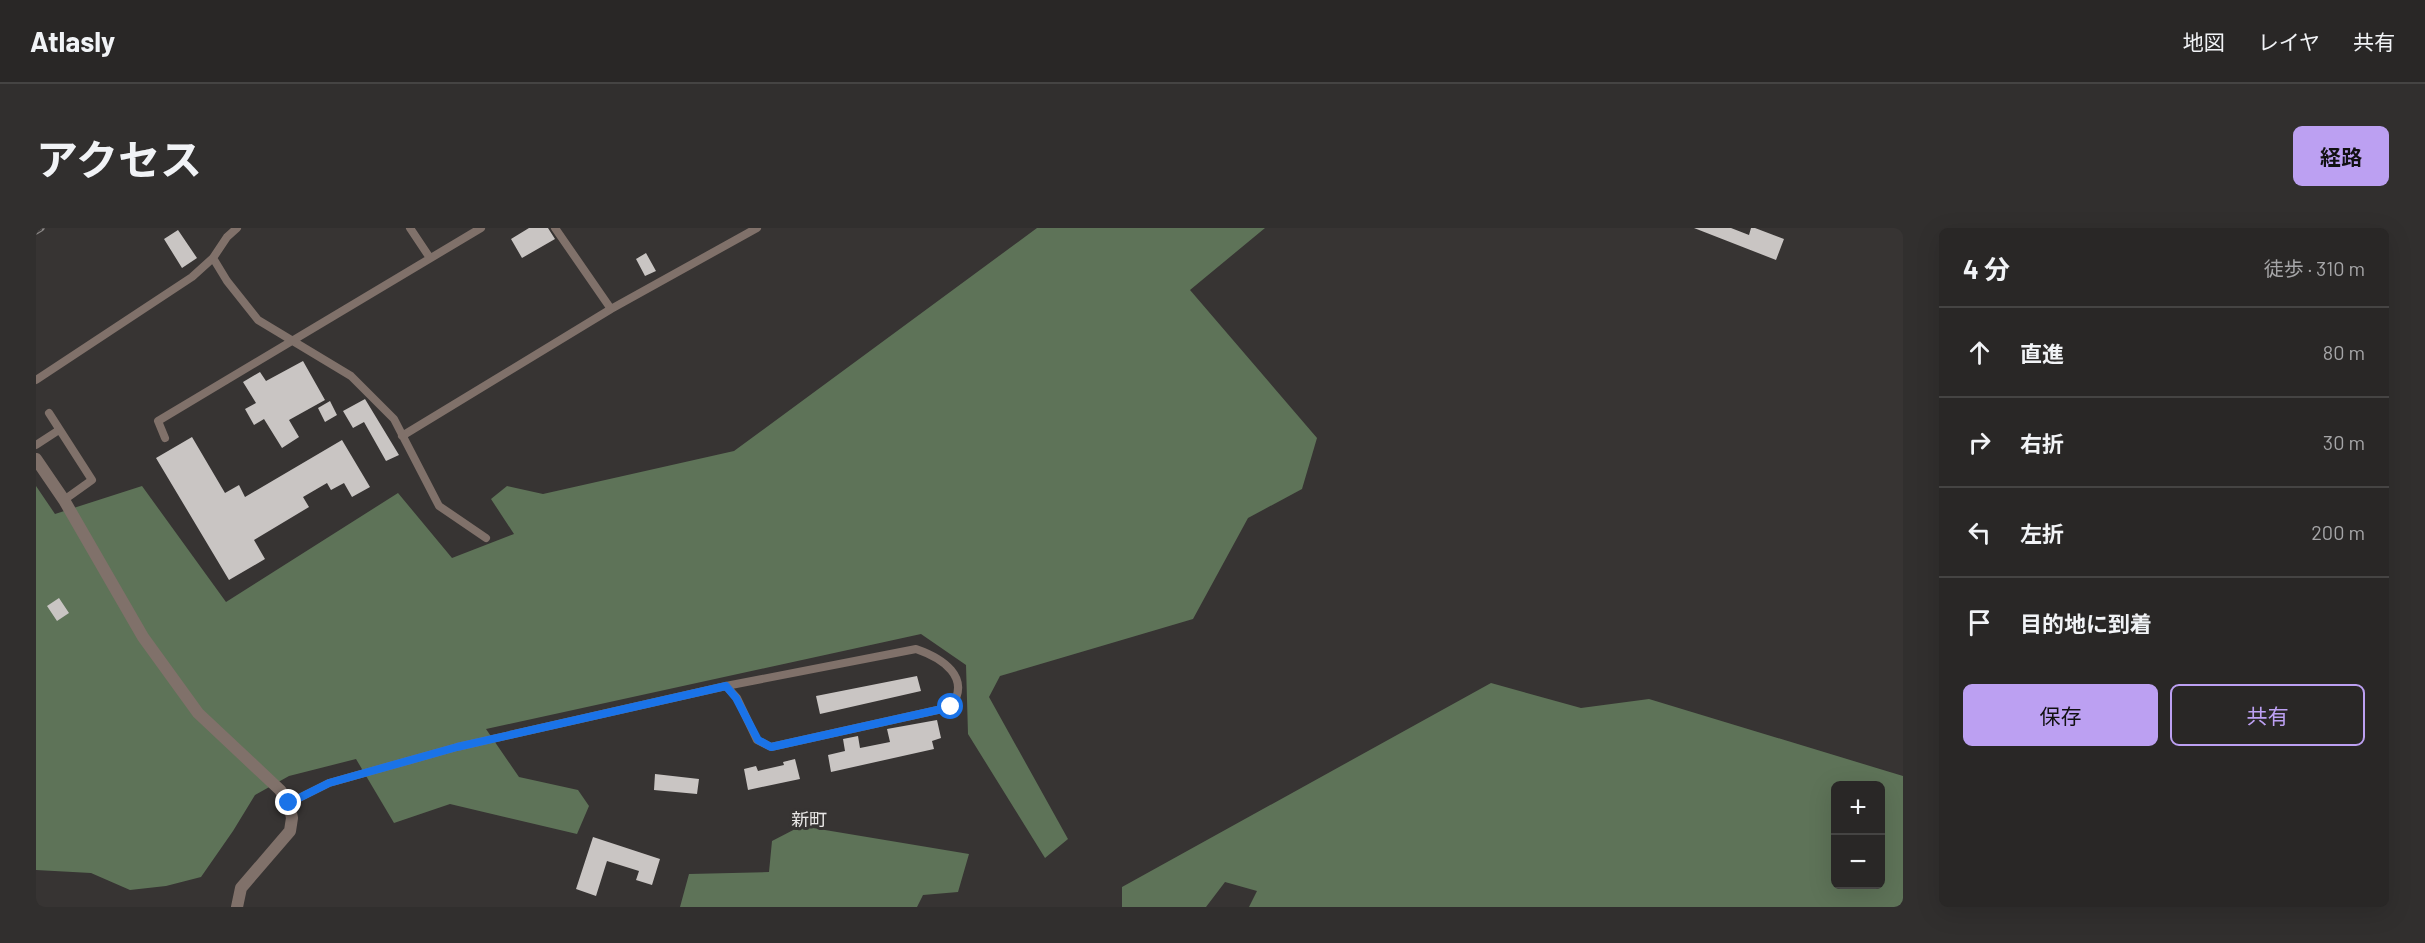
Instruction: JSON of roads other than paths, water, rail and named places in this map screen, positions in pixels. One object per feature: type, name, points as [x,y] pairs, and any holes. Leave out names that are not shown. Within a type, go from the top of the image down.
[{"type":"street","points":[[36,459],[64,500],[143,637],[191,703],[280,790],[289,803],[292,818],[290,831],[241,888],[237,907]]},
{"type":"lane","points":[[36,380],[192,277],[213,258],[227,237],[237,228]]},
{"type":"lane","points":[[410,228],[430,258]]},
{"type":"lane","points":[[165,438],[158,421],[481,228]]},
{"type":"lane","points":[[555,228],[611,309]]},
{"type":"lane","points":[[402,436],[611,309],[757,228]]},
{"type":"lane","points":[[213,258],[227,281],[258,320],[351,376],[394,419],[439,506],[486,538]]},
{"type":"lane","points":[[49,413],[92,480],[64,500]]},
{"type":"lane","points":[[36,444],[59,430]]},
{"type":"lane","points":[[289,803],[329,783],[457,747],[726,686],[916,649],[935,655],[951,668],[958,688],[957,699],[951,707],[771,747],[758,740],[736,698],[726,686]]},
{"type":"railway","points":[[36,231],[41,228]]},
{"type":"district","name":"新町","points":[[809,820]]}]
